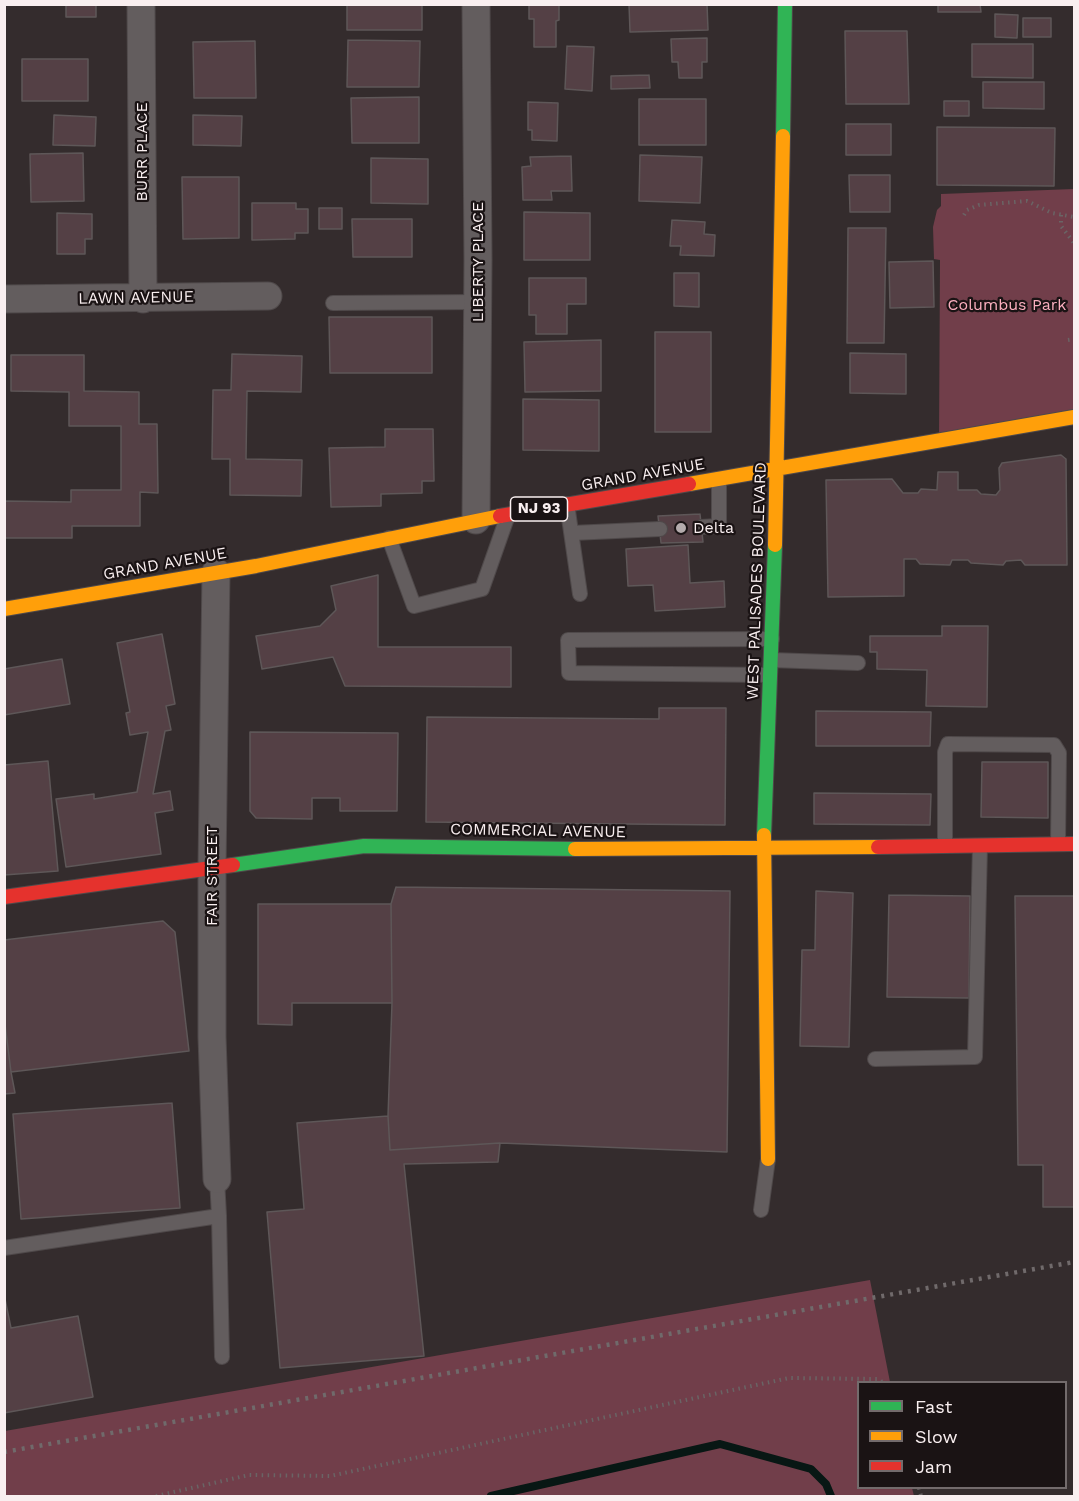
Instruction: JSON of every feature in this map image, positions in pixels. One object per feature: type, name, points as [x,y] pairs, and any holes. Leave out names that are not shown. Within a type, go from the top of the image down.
[{"type":"street","name":"BURR PLACE","points":[[141,4],[143,299]]},
{"type":"street","name":"LIBERTY PLACE","points":[[476,4],[478,302],[476,520]]},
{"type":"street","name":"WEST PALISADES BOULEVARD","points":[[768,1159],[764,848],[778,468],[785,4]]},
{"type":"street","name":"LAWN AVENUE","points":[[4,299],[268,296]]},
{"type":"street","name":"GRAND AVENUE","points":[[4,609],[216,572],[508,514],[1074,417]]},
{"type":"street","name":"FAIR STREET","points":[[216,572],[212,1037],[218,1179]]},
{"type":"street","name":"COMMERCIAL AVENUE","points":[[4,897],[364,846],[555,849],[980,846],[1074,843]]},
{"type":"lane","points":[[333,303],[478,302]]},
{"type":"lane","points":[[701,527],[719,526],[719,479]]},
{"type":"lane","points":[[567,504],[580,594]]},
{"type":"lane","points":[[389,538],[414,606],[482,589],[508,514]]},
{"type":"lane","points":[[572,533],[660,529]]},
{"type":"lane","points":[[770,675],[569,673],[568,640],[772,639]]},
{"type":"lane","points":[[771,660],[858,663]]},
{"type":"lane","points":[[945,846],[945,752],[948,744],[1054,745],[1059,753],[1058,844]]},
{"type":"lane","points":[[875,1059],[975,1058],[980,846]]},
{"type":"lane","points":[[761,1210],[768,1159]]},
{"type":"lane","points":[[218,1179],[222,1357]]},
{"type":"lane","points":[[4,1248],[219,1216]]},
{"type":"path","points":[[963,215],[967,210],[979,206],[1027,201],[1052,213],[1074,218]]},
{"type":"path","points":[[1062,215],[1061,226],[1074,243]]},
{"type":"path","points":[[1068,340],[1074,339]]},
{"type":"path","points":[[156,1497],[249,1475],[330,1476],[789,1378],[879,1379],[880,1381]]},
{"type":"green space","name":"Columbus Park","points":[[1074,189],[1074,417],[939,442],[940,260],[934,259],[933,227],[937,210],[941,206],[941,194]]},
{"type":"green space","points":[[870,1280],[890,1381],[857,1381],[857,1489],[912,1489],[914,1496],[5,1496],[5,1431]]},
{"type":"building","points":[[66,4],[96,4],[96,17],[66,17]]},
{"type":"building","points":[[347,4],[422,4],[422,30],[347,30]]},
{"type":"building","points":[[529,4],[559,4],[559,20],[556,21],[556,47],[534,47],[534,19],[529,19]]},
{"type":"building","points":[[629,4],[707,4],[708,30],[630,32]]},
{"type":"building","points":[[938,4],[980,4],[981,12],[938,12]]},
{"type":"building","points":[[995,14],[1018,15],[1017,38],[995,37]]},
{"type":"building","points":[[1023,18],[1051,18],[1051,37],[1023,37]]},
{"type":"building","points":[[845,31],[907,31],[909,104],[846,104]]},
{"type":"building","points":[[707,38],[707,62],[702,62],[702,78],[679,78],[678,62],[672,62],[671,39]]},
{"type":"building","points":[[348,40],[420,41],[419,87],[347,87]]},
{"type":"building","points":[[255,41],[256,98],[194,98],[193,42]]},
{"type":"building","points":[[972,44],[1033,44],[1033,78],[972,77]]},
{"type":"building","points":[[567,46],[594,47],[592,91],[565,89]]},
{"type":"building","points":[[22,59],[88,59],[88,101],[22,101]]},
{"type":"building","points":[[649,75],[650,88],[611,89],[611,76]]},
{"type":"building","points":[[983,82],[1044,82],[1044,109],[983,108]]},
{"type":"building","points":[[419,97],[419,143],[352,143],[351,98]]},
{"type":"building","points":[[639,99],[706,99],[706,145],[639,145]]},
{"type":"building","points":[[944,101],[969,101],[969,116],[944,116]]},
{"type":"building","points":[[528,102],[558,103],[557,141],[532,140],[532,130],[528,130]]},
{"type":"building","points":[[54,115],[96,117],[95,146],[53,145]]},
{"type":"building","points":[[193,115],[242,116],[241,146],[193,145]]},
{"type":"building","points":[[846,124],[891,124],[891,155],[846,155]]},
{"type":"building","points":[[937,127],[1055,128],[1054,186],[937,185]]},
{"type":"building","points":[[83,153],[84,201],[31,202],[30,154]]},
{"type":"building","points":[[640,155],[702,157],[700,203],[639,201]]},
{"type":"building","points":[[571,156],[572,191],[551,191],[552,200],[523,200],[522,167],[531,166],[530,157]]},
{"type":"building","points":[[371,158],[428,159],[428,204],[371,203]]},
{"type":"building","points":[[849,175],[890,175],[890,212],[850,212]]},
{"type":"building","points":[[182,177],[239,177],[239,238],[183,239]]},
{"type":"building","points":[[252,203],[296,203],[296,209],[308,209],[308,233],[295,233],[295,239],[252,240]]},
{"type":"building","points":[[319,208],[342,208],[342,229],[319,229]]},
{"type":"building","points":[[524,212],[590,213],[590,260],[524,260]]},
{"type":"building","points":[[57,213],[92,214],[92,239],[85,239],[85,254],[57,254]]},
{"type":"building","points":[[352,219],[412,219],[412,257],[353,257]]},
{"type":"building","points":[[672,220],[705,222],[704,234],[715,235],[714,256],[680,255],[681,246],[670,246]]},
{"type":"building","points":[[848,228],[886,228],[884,343],[847,343]]},
{"type":"building","points":[[933,261],[934,307],[890,308],[889,262]]},
{"type":"building","points":[[674,273],[699,273],[699,307],[674,306]]},
{"type":"building","points":[[529,278],[586,278],[586,304],[567,304],[567,334],[536,334],[536,315],[529,315]]},
{"type":"building","points":[[329,317],[432,317],[432,373],[330,373]]},
{"type":"building","points":[[655,332],[711,332],[711,432],[655,432]]},
{"type":"building","points":[[601,340],[601,391],[525,392],[524,342]]},
{"type":"building","points":[[850,353],[906,354],[906,394],[850,393]]},
{"type":"building","points":[[232,354],[302,356],[301,392],[247,391],[246,459],[302,460],[301,496],[230,495],[230,459],[212,459],[213,390],[231,390]]},
{"type":"building","points":[[11,355],[84,355],[84,391],[139,392],[139,424],[157,424],[158,493],[140,492],[140,526],[72,526],[72,538],[4,538],[4,501],[71,502],[71,490],[121,490],[121,426],[69,426],[69,392],[11,391]]},
{"type":"building","points":[[523,399],[599,400],[599,451],[523,450]]},
{"type":"building","points":[[385,429],[433,429],[434,481],[422,481],[422,493],[381,494],[381,506],[331,507],[329,448],[385,447]]},
{"type":"building","points":[[1061,455],[1066,459],[1067,565],[1025,565],[1021,560],[1006,561],[1003,565],[971,563],[968,560],[952,560],[950,565],[920,564],[916,559],[904,559],[904,596],[828,597],[826,480],[892,479],[903,493],[918,493],[921,489],[937,490],[938,472],[958,472],[958,490],[977,490],[981,494],[996,495],[1000,490],[999,468],[1002,463]]},
{"type":"building","name":"Delta","points":[[700,514],[703,542],[661,543],[658,516]]},
{"type":"building","points":[[688,545],[690,583],[724,581],[725,607],[655,611],[653,585],[628,586],[626,549]]},
{"type":"building","points":[[378,575],[378,647],[511,647],[511,687],[345,686],[333,657],[262,669],[256,636],[320,626],[336,610],[331,586]]},
{"type":"building","points":[[942,626],[988,626],[987,707],[926,706],[927,670],[877,669],[877,652],[870,652],[870,636],[942,636]]},
{"type":"building","points":[[162,634],[175,704],[166,706],[171,730],[165,731],[153,794],[170,791],[173,810],[155,813],[161,854],[66,867],[56,799],[94,794],[94,799],[137,792],[148,732],[130,735],[126,713],[130,712],[117,643]]},
{"type":"building","points":[[62,659],[70,704],[4,715],[4,669]]},
{"type":"building","points":[[659,708],[726,708],[725,825],[426,822],[427,717],[659,719]]},
{"type":"building","points":[[816,711],[931,712],[930,746],[816,746]]},
{"type":"building","points":[[250,732],[398,733],[397,811],[340,811],[340,798],[312,798],[312,819],[256,818],[250,811]]},
{"type":"building","points":[[48,761],[58,871],[4,875],[4,765]]},
{"type":"building","points":[[982,762],[1048,762],[1048,818],[981,817]]},
{"type":"building","points":[[814,793],[931,794],[930,825],[814,824]]},
{"type":"building","points":[[396,887],[730,891],[727,1152],[500,1143],[390,1150],[388,1116],[392,1003],[391,904]]},
{"type":"building","points":[[816,891],[853,893],[849,1047],[800,1046],[802,950],[815,950]]},
{"type":"building","points":[[889,895],[970,896],[969,998],[887,997]]},
{"type":"building","points":[[1015,896],[1074,896],[1074,1207],[1043,1207],[1043,1165],[1018,1165]]},
{"type":"building","points":[[258,904],[391,904],[392,1003],[292,1003],[292,1025],[258,1024]]},
{"type":"building","points":[[163,921],[175,932],[189,1051],[11,1072],[4,1016],[4,940]]},
{"type":"building","points":[[4,1016],[15,1093],[4,1094]]},
{"type":"building","points":[[172,1103],[180,1208],[21,1219],[13,1114]]},
{"type":"building","points":[[388,1116],[390,1150],[500,1143],[498,1162],[404,1164],[424,1356],[280,1368],[267,1212],[304,1209],[297,1123]]},
{"type":"building","points":[[5,1299],[11,1328],[78,1316],[93,1397],[4,1413]]},
{"type":"waterway","points":[[491,1496],[720,1444],[811,1469],[826,1484],[831,1496]]},
{"type":"railway","points":[[4,1452],[1074,1262]]},
{"type":"traffic: fast","points":[[783,136],[785,4]]},
{"type":"traffic: fast","points":[[764,835],[775,545]]},
{"type":"traffic: fast","points":[[233,865],[364,846],[575,849]]},
{"type":"traffic: slow","points":[[775,545],[783,136]]},
{"type":"traffic: slow","points":[[689,484],[1074,417]]},
{"type":"traffic: slow","points":[[4,609],[256,566],[500,516]]},
{"type":"traffic: slow","points":[[764,835],[768,1159]]},
{"type":"traffic: slow","points":[[575,849],[878,847]]},
{"type":"traffic: jam","points":[[500,516],[689,484]]},
{"type":"traffic: jam","points":[[878,847],[1074,844]]},
{"type":"traffic: jam","points":[[4,897],[233,865]]},
{"type":"place","name":"Delta","points":[[681,528]]}]
